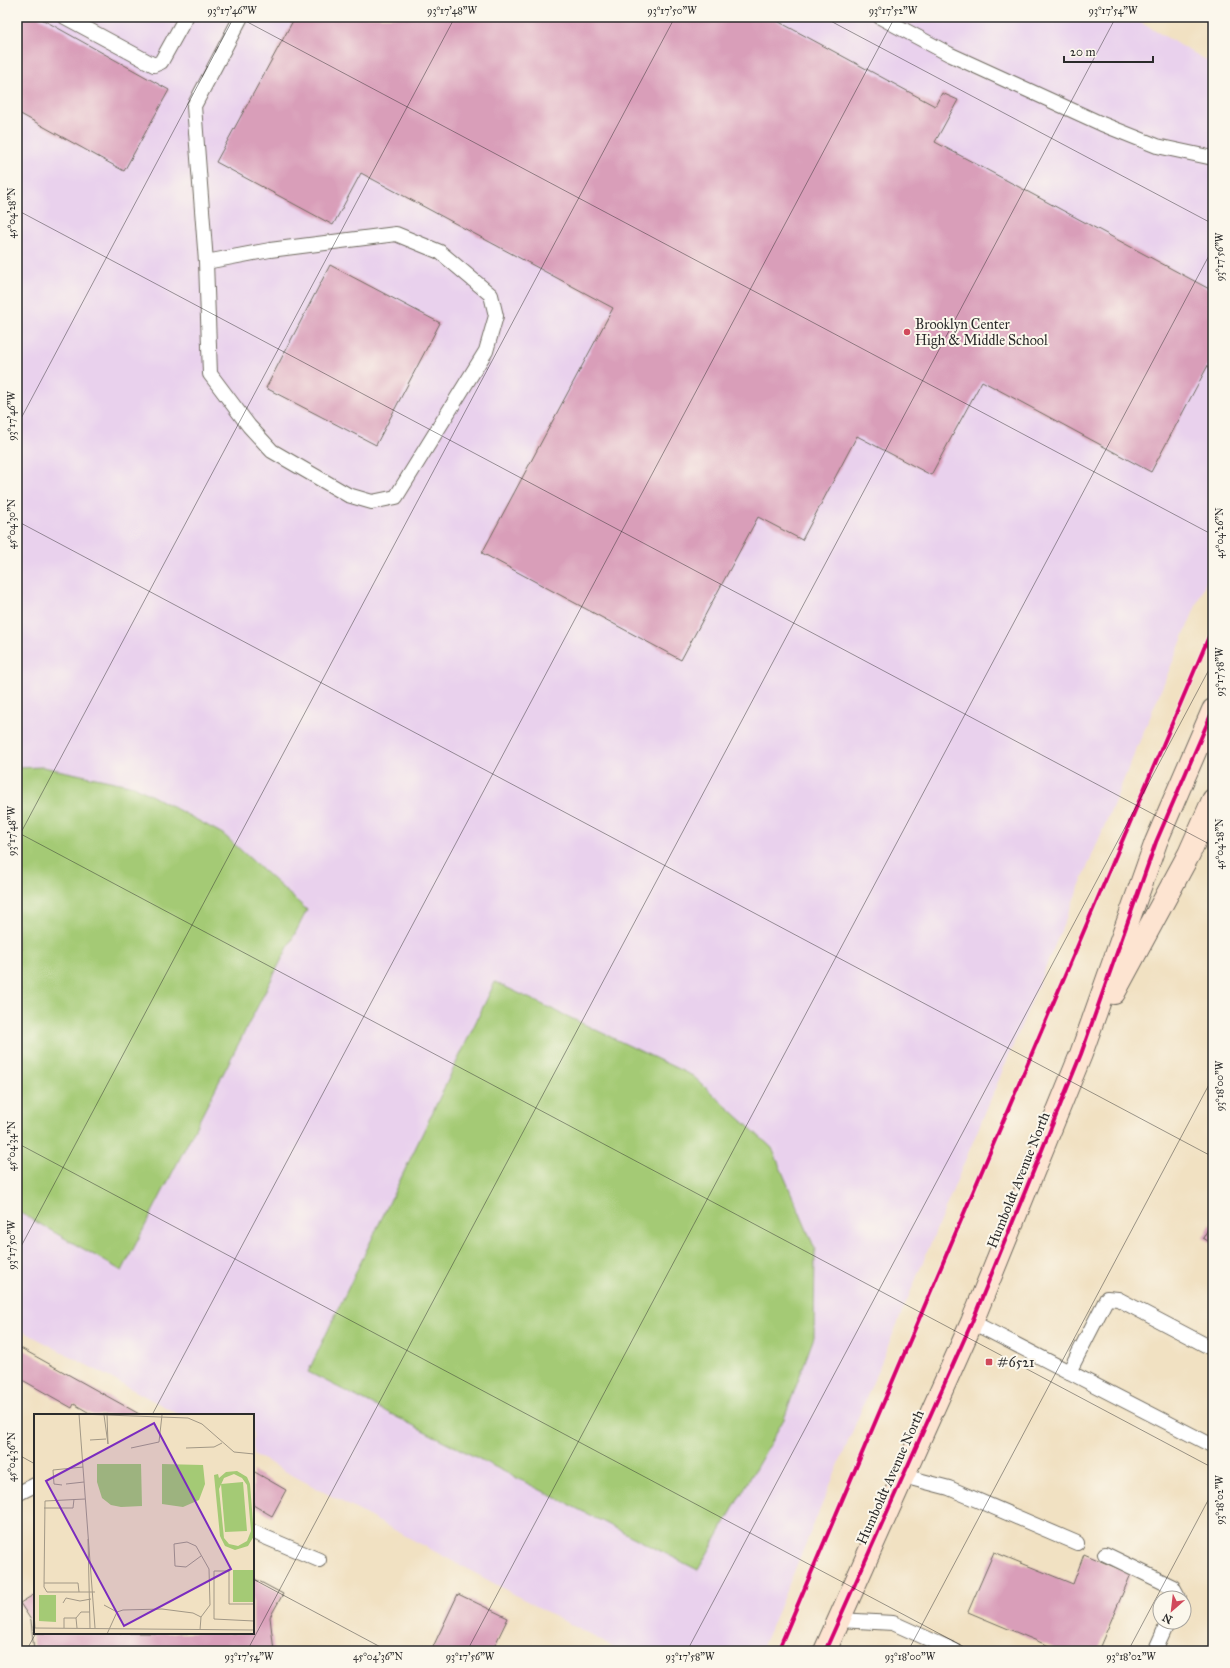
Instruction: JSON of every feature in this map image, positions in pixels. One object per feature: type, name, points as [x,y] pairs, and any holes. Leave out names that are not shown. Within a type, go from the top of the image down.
[{"type":"street","name":"Humboldt Avenue North","points":[[825,1651],[972,1322],[1081,1054],[1156,842],[1213,710]]},
{"type":"street","name":"Humboldt Avenue North","points":[[1081,1054],[1188,854],[1213,800]]},
{"type":"lane","points":[[65,17],[154,65],[161,62],[186,17]]},
{"type":"lane","points":[[206,262],[270,250],[396,234],[440,252],[491,295],[496,316],[486,350],[396,496],[372,502],[348,495],[272,451],[249,426],[210,374],[206,262],[194,106],[241,17]]},
{"type":"lane","points":[[880,17],[949,54],[1102,124],[1157,146],[1213,158]]},
{"type":"lane","points":[[1069,1372],[1107,1298],[1118,1299],[1213,1349]]},
{"type":"lane","points":[[972,1322],[1213,1446]]},
{"type":"lane","points":[[903,1476],[949,1488],[1077,1543]]},
{"type":"lane","points":[[17,1494],[34,1486]]},
{"type":"lane","points":[[254,1532],[319,1560]]},
{"type":"lane","points":[[1105,1554],[1174,1587],[1175,1590]]},
{"type":"lane","points":[[839,1620],[893,1623],[955,1651]]},
{"type":"lane","points":[[1155,1651],[1164,1630]]},
{"type":"shaded area","points":[[17,17],[1131,17],[1213,64],[1213,565],[761,1651],[620,1651],[254,1455],[254,1414],[178,1414],[17,1328]]},
{"type":"green space","points":[[43,767],[134,786],[223,834],[307,910],[122,1271],[17,1211],[17,768]]},
{"type":"green space","points":[[495,982],[693,1076],[772,1148],[815,1249],[814,1337],[784,1419],[698,1570],[308,1372]]},
{"type":"building","points":[[17,17],[38,17],[169,90],[124,171],[17,112]]},
{"type":"building","name":"Brooklyn Center High & Middle School","points":[[295,17],[770,17],[935,106],[942,93],[958,100],[935,142],[1213,291],[1213,356],[1151,472],[982,381],[931,475],[857,436],[802,540],[758,517],[681,660],[482,553],[613,308],[361,173],[333,225],[216,162]]},
{"type":"building","points":[[330,265],[440,323],[376,445],[266,388]]},
{"type":"building","points":[[1213,1220],[1213,1244],[1203,1238]]},
{"type":"building","points":[[17,1346],[139,1414],[91,1414],[74,1404],[72,1408],[17,1377]]},
{"type":"building","points":[[254,1472],[286,1490],[272,1516],[254,1506]]},
{"type":"building","points":[[994,1552],[1073,1584],[1084,1554],[1131,1574],[1098,1651],[1061,1651],[968,1612]]},
{"type":"building","points":[[254,1579],[283,1594],[270,1617],[274,1651],[34,1651],[31,1620],[20,1603],[34,1595],[34,1634],[254,1634]]},
{"type":"building","points":[[458,1594],[508,1618],[492,1651],[431,1651]]},
{"type":"cycle path","points":[[778,1651],[1213,627]]},
{"type":"cycle path","points":[[825,1651],[972,1322],[1081,1054],[1156,842],[1213,710]]},
{"type":"place","name":"Brooklyn Center High & Middle School","points":[[907,332]]},
{"type":"place","name":"#6521","points":[[989,1362]]}]
